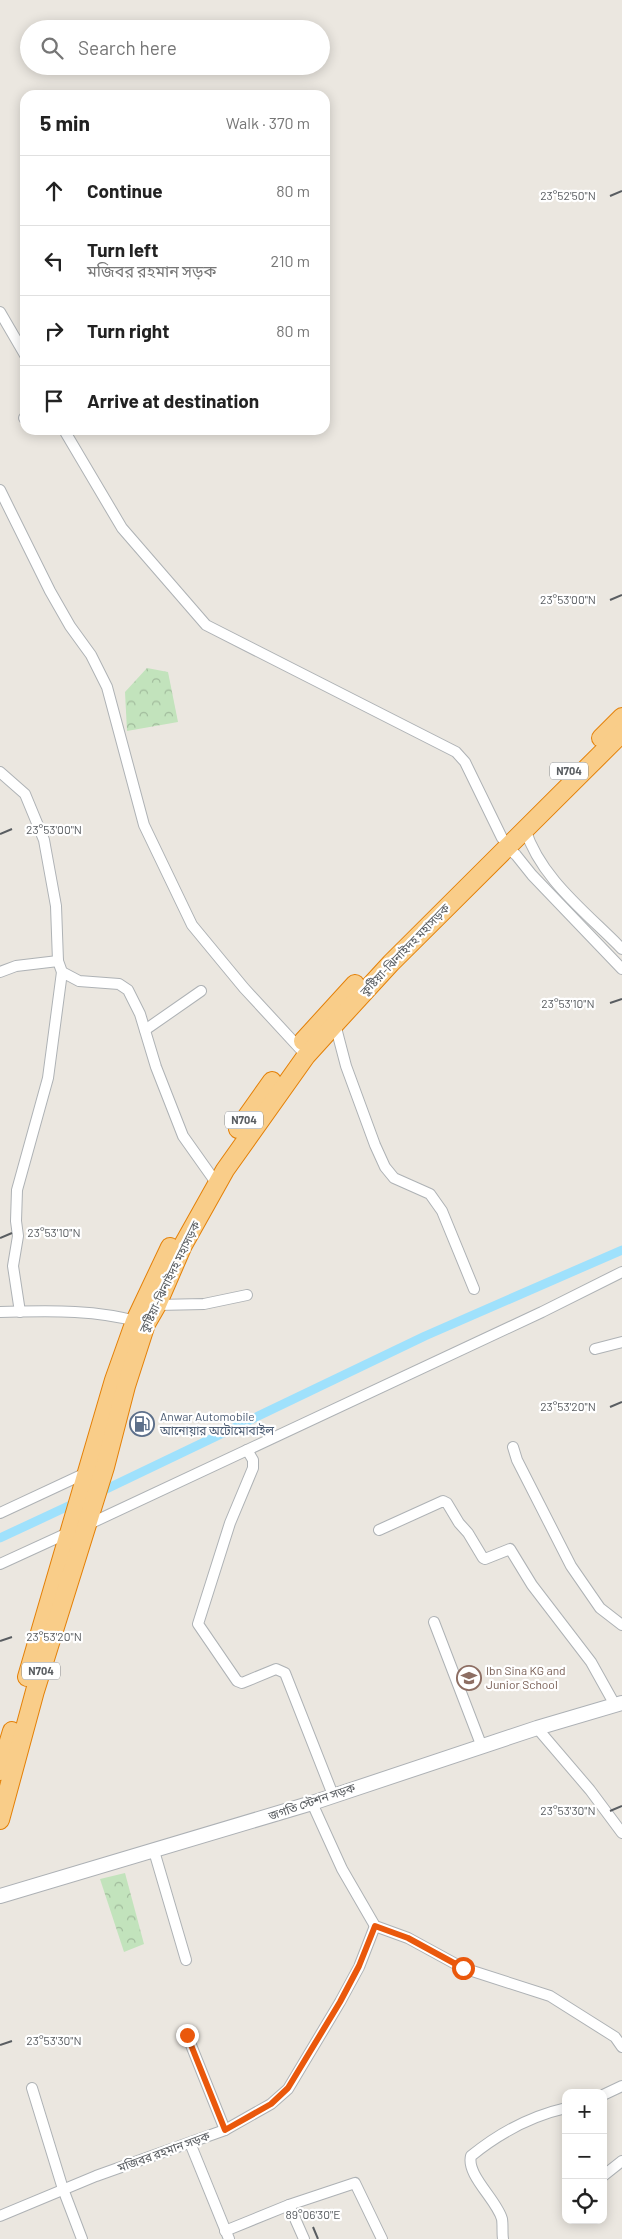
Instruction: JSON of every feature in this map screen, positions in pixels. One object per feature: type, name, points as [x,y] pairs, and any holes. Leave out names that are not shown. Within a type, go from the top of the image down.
[{"type":"highway","name":"N704","points":[[512,835],[622,717]]},
{"type":"highway","name":"N704","points":[[512,835],[622,732]]},
{"type":"highway","name":"কুষ্টিয়া-ঝিনাইদহ মহাসড়ক","points":[[302,1051],[334,1024],[512,835]]},
{"type":"highway","name":"কুষ্টিয়া-ঝিনাইদহ মহাসড়ক","points":[[0,1771],[31,1682],[93,1471],[126,1386],[141,1322],[174,1239],[269,1095],[302,1051],[381,957],[512,835]]},
{"type":"highway","name":"কুষ্টিয়া-ঝিনাইদহ মহাসড়ক","points":[[141,1322],[157,1305],[213,1178]]},
{"type":"highway","name":"কুষ্টিয়া-ঝিনাইদহ মহাসড়ক","points":[[0,1820],[31,1682]]},
{"type":"street","points":[[0,312],[20,347]]},
{"type":"street","points":[[67,435],[122,528],[206,625],[456,752],[465,762],[512,835],[516,854],[532,875],[622,969]]},
{"type":"street","points":[[0,490],[50,591],[90,655],[107,687],[144,825],[187,916],[244,988],[302,1051]]},
{"type":"street","points":[[0,772],[25,794],[44,840],[56,906],[58,961],[62,972],[48,1078],[17,1190],[16,1221],[18,1236],[13,1266],[20,1312]]},
{"type":"street","points":[[512,835],[531,846],[549,876],[622,949]]},
{"type":"street","points":[[0,972],[16,966],[58,961]]},
{"type":"street","points":[[62,972],[80,981],[118,984],[128,990],[134,997],[156,1067],[183,1136],[213,1178]]},
{"type":"street","points":[[145,1030],[201,991]]},
{"type":"street","points":[[334,1024],[346,1066],[385,1167],[394,1178],[415,1185],[430,1194],[442,1211],[474,1289]]},
{"type":"street","points":[[0,1564],[76,1526],[247,1450],[533,1316],[622,1272]]},
{"type":"street","points":[[157,1305],[204,1304],[247,1295]]},
{"type":"street","points":[[0,1312],[110,1314],[141,1322]]},
{"type":"street","points":[[595,1349],[622,1342]]},
{"type":"street","points":[[512,1447],[571,1566],[600,1608],[622,1625]]},
{"type":"street","points":[[247,1450],[253,1460],[253,1468],[230,1523],[198,1624],[237,1681],[242,1682],[276,1669],[285,1673],[333,1794]]},
{"type":"street","points":[[0,1513],[93,1471]]},
{"type":"street","points":[[379,1530],[443,1501],[447,1503],[483,1558],[485,1559],[510,1548],[532,1585],[591,1662],[618,1704]]},
{"type":"street","points":[[434,1622],[482,1747]]},
{"type":"street","name":"জগতি স্টেশন সড়ক","points":[[0,1896],[312,1803],[333,1794],[536,1728],[618,1704]]},
{"type":"street","points":[[536,1728],[590,1790],[622,1833]]},
{"type":"street","points":[[312,1803],[342,1869],[375,1926],[408,1938],[463,1968],[550,1996],[615,2037],[622,2047]]},
{"type":"street","points":[[154,1851],[186,1960]]},
{"type":"street","name":"মজিবর রহমান সড়ক","points":[[0,2216],[63,2190],[225,2130],[271,2104],[288,2088],[340,2002],[359,1966],[375,1926]]},
{"type":"street","points":[[187,2035],[225,2130]]},
{"type":"street","points":[[607,2093],[622,2086]]},
{"type":"street","points":[[32,2088],[63,2190],[82,2239]]},
{"type":"street","points":[[503,2239],[502,2220],[493,2201],[480,2184],[470,2161],[471,2156],[502,2134],[519,2125],[562,2109]]},
{"type":"street","points":[[190,2143],[227,2235],[289,2205],[355,2183],[382,2239]]},
{"type":"street","points":[[607,2173],[622,2161]]},
{"type":"street","points":[[289,2205],[304,2239]]},
{"type":"green space","points":[[147,668],[168,672],[178,722],[127,731],[125,692]]},
{"type":"green space","points":[[125,1873],[144,1944],[124,1952],[100,1879]]},
{"type":"waterway","points":[[98,1493],[425,1336],[622,1250]]},
{"type":"waterway","points":[[0,1538],[77,1502]]},
{"type":"place","name":"Anwar Automobile আনোয়ার অটোমোবাইল","points":[[142,1424]]},
{"type":"place","name":"Ibn Sina KG and Junior School","points":[[469,1678]]},
{"type":"route","points":[[187,2035],[225,2130],[271,2104],[288,2088],[340,2002],[359,1966],[375,1926],[408,1938],[463,1968]]}]
